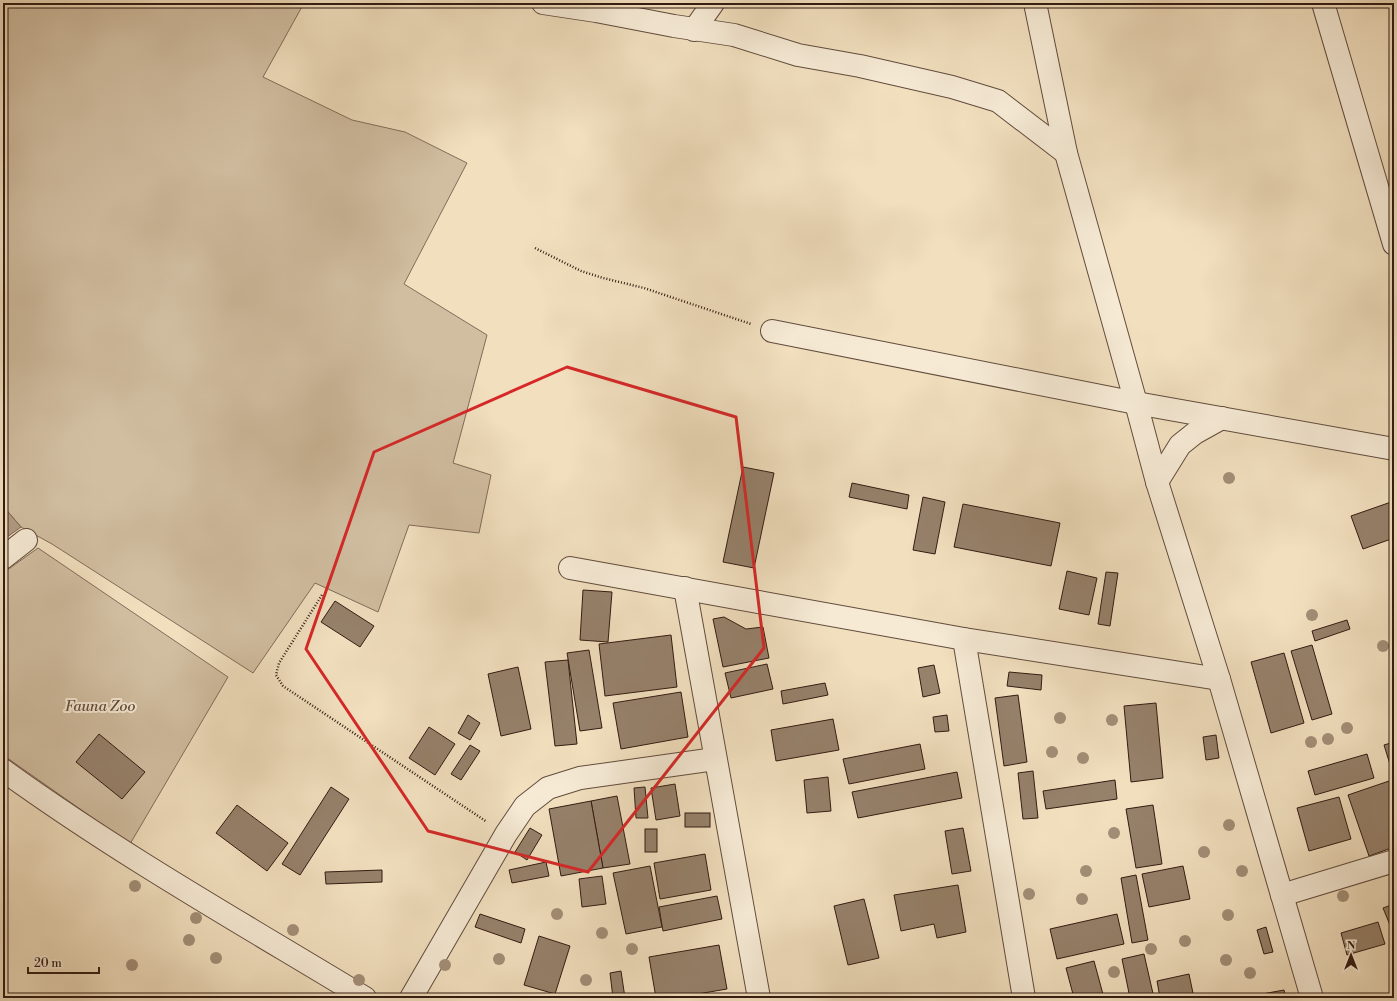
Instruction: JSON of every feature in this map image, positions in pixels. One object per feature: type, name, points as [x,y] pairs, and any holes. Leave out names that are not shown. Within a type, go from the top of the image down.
[{"type":"street","points":[[543,3],[734,36],[798,55],[860,66],[952,87],[998,101],[1066,153]]},
{"type":"street","points":[[694,30],[713,3]]},
{"type":"street","points":[[1035,3],[1066,153],[1157,482],[1219,679],[1312,998]]},
{"type":"street","points":[[1323,3],[1394,244]]},
{"type":"street","points":[[772,331],[1136,403],[1394,448]]},
{"type":"street","points":[[1157,482],[1180,445],[1195,433],[1222,418]]},
{"type":"street","points":[[3,558],[26,540]]},
{"type":"street","points":[[570,568],[964,639],[1219,679]]},
{"type":"street","points":[[684,588],[759,998]]},
{"type":"street","points":[[964,639],[1024,998]]},
{"type":"street","points":[[411,998],[506,834],[525,806],[548,788],[580,778],[715,759]]},
{"type":"street","points":[[3,770],[45,801],[148,867],[365,998]]},
{"type":"street","points":[[1282,895],[1394,861]]},
{"type":"path","points":[[535,248],[581,271],[644,288],[772,331]]},
{"type":"path","points":[[322,595],[279,663],[276,675],[283,686],[506,834]]},
{"type":"highlighted area","points":[[567,367],[736,417],[764,648],[588,872],[428,831],[306,649],[374,452]]},
{"type":"green space","points":[[3,3],[304,3],[263,77],[352,120],[405,132],[467,163],[404,284],[487,335],[453,463],[491,475],[479,533],[409,525],[378,612],[315,583],[253,673],[52,544],[21,527],[3,506]]},
{"type":"green space","name":"Fauna Zoo","points":[[38,548],[228,677],[130,844],[3,755],[3,573]]},
{"type":"shaded area","points":[[3,506],[21,527],[3,540]]},
{"type":"building","points":[[743,467],[774,473],[754,568],[723,562]]},
{"type":"building","points":[[852,483],[909,495],[907,509],[849,497]]},
{"type":"building","points":[[923,497],[945,502],[935,554],[913,550]]},
{"type":"building","points":[[1394,501],[1394,538],[1363,549],[1351,516]]},
{"type":"building","points":[[963,504],[1060,523],[1051,566],[954,547]]},
{"type":"building","points":[[1067,571],[1097,578],[1089,615],[1059,609]]},
{"type":"building","points":[[1106,572],[1118,573],[1110,626],[1098,624]]},
{"type":"building","points":[[583,590],[612,592],[608,642],[580,640]]},
{"type":"building","points":[[335,601],[374,626],[360,647],[321,622]]},
{"type":"building","points":[[724,617],[746,629],[763,627],[769,658],[723,667],[713,619]]},
{"type":"building","points":[[1347,620],[1350,629],[1315,641],[1312,631]]},
{"type":"building","points":[[671,635],[677,687],[605,696],[599,644]]},
{"type":"building","points":[[1312,645],[1332,714],[1312,720],[1291,651]]},
{"type":"building","points":[[589,650],[602,728],[580,731],[567,653]]},
{"type":"building","points":[[1284,653],[1304,723],[1271,733],[1251,662]]},
{"type":"building","points":[[568,660],[577,744],[555,746],[545,662]]},
{"type":"building","points":[[767,664],[773,689],[731,698],[725,673]]},
{"type":"building","points":[[934,665],[940,693],[923,697],[918,668]]},
{"type":"building","points":[[518,667],[531,729],[501,736],[488,674]]},
{"type":"building","points":[[1009,672],[1042,675],[1041,690],[1007,686]]},
{"type":"building","points":[[825,683],[828,695],[783,704],[781,691]]},
{"type":"building","points":[[681,692],[688,737],[621,749],[613,703]]},
{"type":"building","points":[[1018,695],[1027,762],[1004,766],[995,698]]},
{"type":"building","points":[[1156,703],[1163,778],[1131,782],[1124,706]]},
{"type":"building","points":[[468,715],[480,723],[470,740],[458,733]]},
{"type":"building","points":[[947,715],[949,731],[935,732],[933,717]]},
{"type":"building","points":[[833,719],[839,750],[776,761],[771,730]]},
{"type":"building","points":[[429,727],[455,744],[435,775],[409,758]]},
{"type":"building","points":[[99,734],[145,772],[122,799],[76,762]]},
{"type":"building","points":[[1216,735],[1219,758],[1206,760],[1203,737]]},
{"type":"building","points":[[1394,742],[1394,774],[1393,774],[1384,745]]},
{"type":"building","points":[[920,744],[925,769],[849,784],[843,759]]},
{"type":"building","points":[[470,745],[480,751],[461,780],[451,774]]},
{"type":"building","points":[[1367,754],[1374,778],[1315,795],[1308,771]]},
{"type":"building","points":[[1033,771],[1038,818],[1023,819],[1018,773]]},
{"type":"building","points":[[957,772],[962,798],[858,818],[852,792]]},
{"type":"building","points":[[828,777],[831,811],[807,813],[804,780]]},
{"type":"building","points":[[1115,780],[1117,799],[1046,809],[1043,791]]},
{"type":"building","points":[[1392,780],[1394,786],[1394,847],[1369,856],[1348,795]]},
{"type":"building","points":[[675,784],[680,816],[656,820],[651,788]]},
{"type":"building","points":[[331,787],[349,799],[300,875],[282,864]]},
{"type":"building","points":[[645,787],[648,818],[636,818],[634,788]]},
{"type":"building","points":[[617,796],[630,864],[603,868],[591,801]]},
{"type":"building","points":[[1339,797],[1351,839],[1309,851],[1297,808]]},
{"type":"building","points":[[591,801],[603,868],[561,876],[549,809]]},
{"type":"building","points":[[237,805],[288,843],[267,871],[216,833]]},
{"type":"building","points":[[1153,805],[1162,864],[1136,868],[1126,809]]},
{"type":"building","points":[[685,813],[710,813],[710,827],[685,827]]},
{"type":"building","points":[[530,828],[542,835],[527,860],[515,852]]},
{"type":"building","points":[[963,828],[971,871],[952,874],[945,831]]},
{"type":"building","points":[[645,829],[657,829],[657,852],[645,852]]},
{"type":"building","points":[[705,854],[711,890],[660,899],[654,863]]},
{"type":"building","points":[[546,862],[549,876],[512,883],[509,870]]},
{"type":"building","points":[[650,866],[662,927],[626,934],[613,873]]},
{"type":"building","points":[[1183,866],[1190,899],[1149,907],[1142,874]]},
{"type":"building","points":[[382,870],[382,882],[326,884],[325,872]]},
{"type":"building","points":[[1136,875],[1148,940],[1132,943],[1121,878]]},
{"type":"building","points":[[602,876],[606,904],[582,907],[579,879]]},
{"type":"building","points":[[958,885],[966,932],[937,938],[934,924],[901,931],[894,895]]},
{"type":"building","points":[[717,896],[722,919],[663,931],[659,907]]},
{"type":"building","points":[[864,899],[879,958],[848,965],[834,906]]},
{"type":"building","points":[[1394,904],[1394,935],[1383,908]]},
{"type":"building","points":[[480,914],[525,929],[521,943],[475,927]]},
{"type":"building","points":[[1117,914],[1124,944],[1057,959],[1050,929]]},
{"type":"building","points":[[1378,922],[1385,944],[1347,955],[1341,933]]},
{"type":"building","points":[[1266,927],[1273,952],[1264,954],[1257,930]]},
{"type":"building","points":[[539,936],[570,946],[555,994],[524,985]]},
{"type":"building","points":[[719,945],[727,989],[674,998],[656,998],[649,957]]},
{"type":"building","points":[[1144,954],[1154,998],[1130,998],[1122,959]]},
{"type":"building","points":[[1094,961],[1104,998],[1074,998],[1066,968]]},
{"type":"building","points":[[621,971],[625,998],[613,998],[610,973]]},
{"type":"building","points":[[1189,974],[1194,998],[1160,998],[1157,981]]},
{"type":"building","points":[[1284,990],[1286,998],[1241,998]]}]
